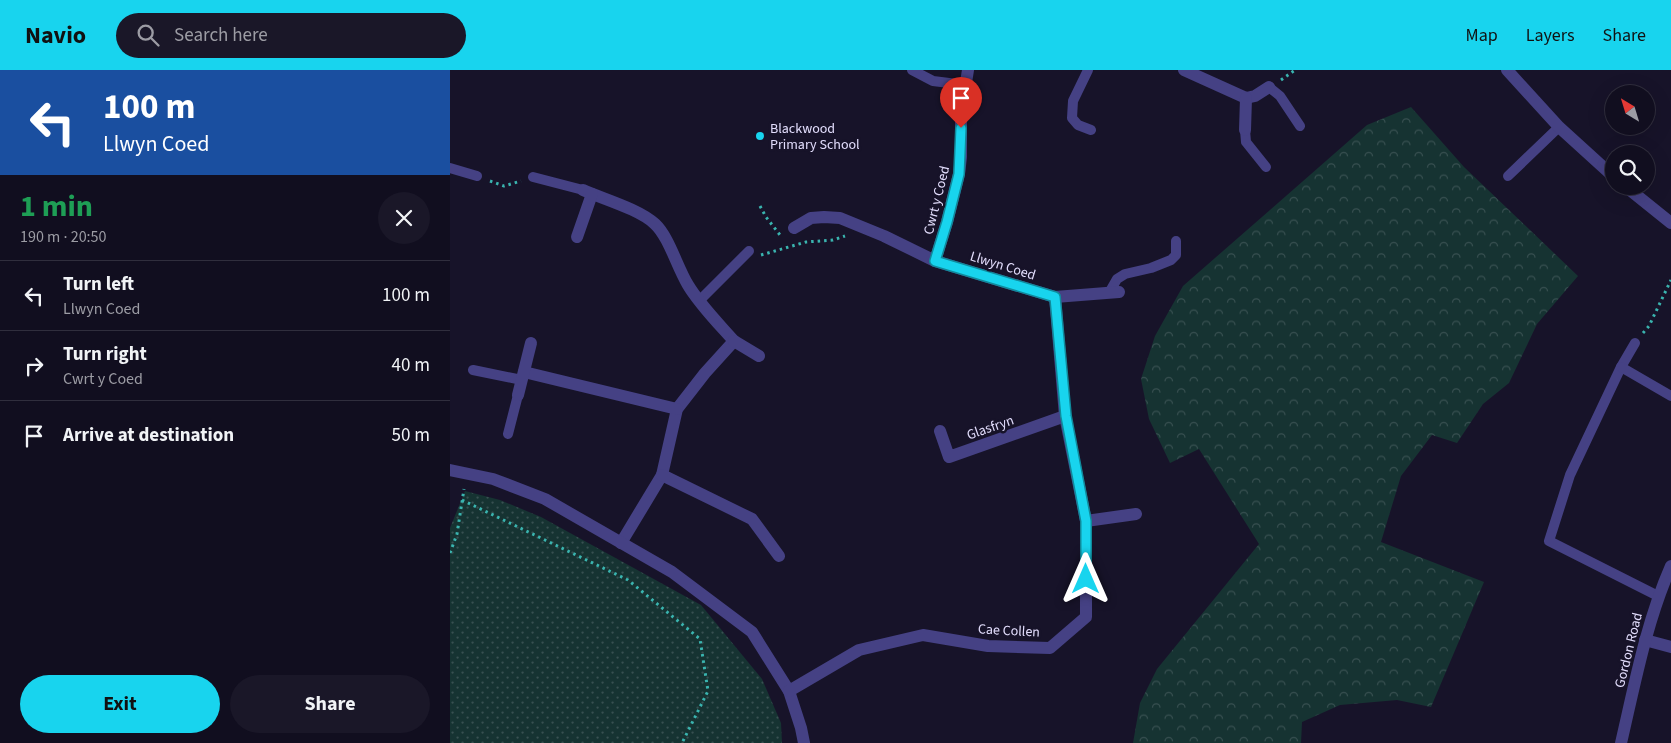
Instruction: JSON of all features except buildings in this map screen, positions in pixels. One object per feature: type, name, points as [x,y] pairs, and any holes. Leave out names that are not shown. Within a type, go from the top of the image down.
[{"type":"street","name":"Cwrt y Coed","points":[[935,261],[959,174],[961,114],[968,70]]},
{"type":"street","points":[[1184,70],[1246,98],[1255,96],[1274,84]]},
{"type":"street","points":[[1507,70],[1559,127],[1605,169]]},
{"type":"street","points":[[1245,130],[1246,98]]},
{"type":"street","points":[[577,237],[587,192],[639,214],[656,224],[667,239],[674,260],[688,286],[734,340],[759,356]]},
{"type":"street","points":[[1636,195],[1671,223]]},
{"type":"street","name":"Llwyn Coed","points":[[794,228],[811,218],[840,218],[884,236],[935,261],[1055,297],[1114,293]]},
{"type":"street","name":"Cae Collen","points":[[789,691],[859,650],[923,635],[988,646],[1050,648],[1086,617],[1086,521],[1066,416],[1055,297]]},
{"type":"street","points":[[621,543],[662,475],[678,410],[705,373],[734,340]]},
{"type":"street","points":[[518,395],[531,343]]},
{"type":"street","points":[[523,376],[678,410]]},
{"type":"street","name":"Glasfryn","points":[[940,431],[949,456],[1066,416]]},
{"type":"street","points":[[450,470],[493,479],[544,499],[672,572],[752,632],[789,691],[804,743]]},
{"type":"street","points":[[662,475],[752,518],[779,556]]},
{"type":"street","points":[[1086,521],[1136,514]]},
{"type":"street","name":"Gordon Road","points":[[1621,743],[1645,640],[1658,596],[1671,566]]},
{"type":"street","points":[[1645,640],[1671,647]]},
{"type":"lane","points":[[912,70],[933,81],[965,85]]},
{"type":"lane","points":[[1088,70],[1073,101],[1072,118],[1078,125],[1091,130]]},
{"type":"lane","points":[[1274,84],[1300,126]]},
{"type":"lane","points":[[1508,176],[1559,127]]},
{"type":"lane","points":[[1245,130],[1246,142],[1266,167]]},
{"type":"lane","points":[[450,168],[477,176]]},
{"type":"lane","points":[[533,177],[587,192]]},
{"type":"lane","points":[[1114,293],[1116,279],[1125,274],[1152,268],[1171,260],[1176,255],[1176,241]]},
{"type":"lane","points":[[700,300],[749,251]]},
{"type":"lane","points":[[1635,343],[1570,475],[1549,541],[1658,596]]},
{"type":"lane","points":[[1622,367],[1671,396]]},
{"type":"lane","points":[[473,370],[523,376]]},
{"type":"lane","points":[[508,434],[518,395]]},
{"type":"path","points":[[1274,84],[1295,70]]},
{"type":"path","points":[[477,176],[504,186],[533,177]]},
{"type":"path","points":[[760,206],[789,248]]},
{"type":"path","points":[[739,261],[806,242],[833,240],[853,234],[860,236],[865,228]]},
{"type":"path","points":[[1635,343],[1649,326],[1671,280]]},
{"type":"path","points":[[450,553],[457,534],[467,474]]},
{"type":"path","points":[[462,500],[628,580],[700,639],[708,691],[682,743]]},
{"type":"green space","points":[[1411,107],[1464,167],[1578,276],[1537,324],[1509,383],[1483,404],[1457,443],[1432,435],[1401,476],[1381,542],[1484,582],[1431,707],[1397,700],[1340,705],[1302,722],[1301,743],[1133,743],[1140,703],[1157,669],[1259,544],[1199,449],[1170,463],[1149,419],[1141,379],[1155,336],[1183,286],[1367,125]]},
{"type":"green space","points":[[465,491],[500,500],[541,517],[701,605],[762,679],[781,723],[782,743],[450,743],[450,528]]},
{"type":"place","name":"Blackwood Primary School","points":[[760,136]]},
{"type":"route","points":[[961,128],[959,174],[935,261],[1055,297],[1066,416],[1086,521],[1086,579]]}]
